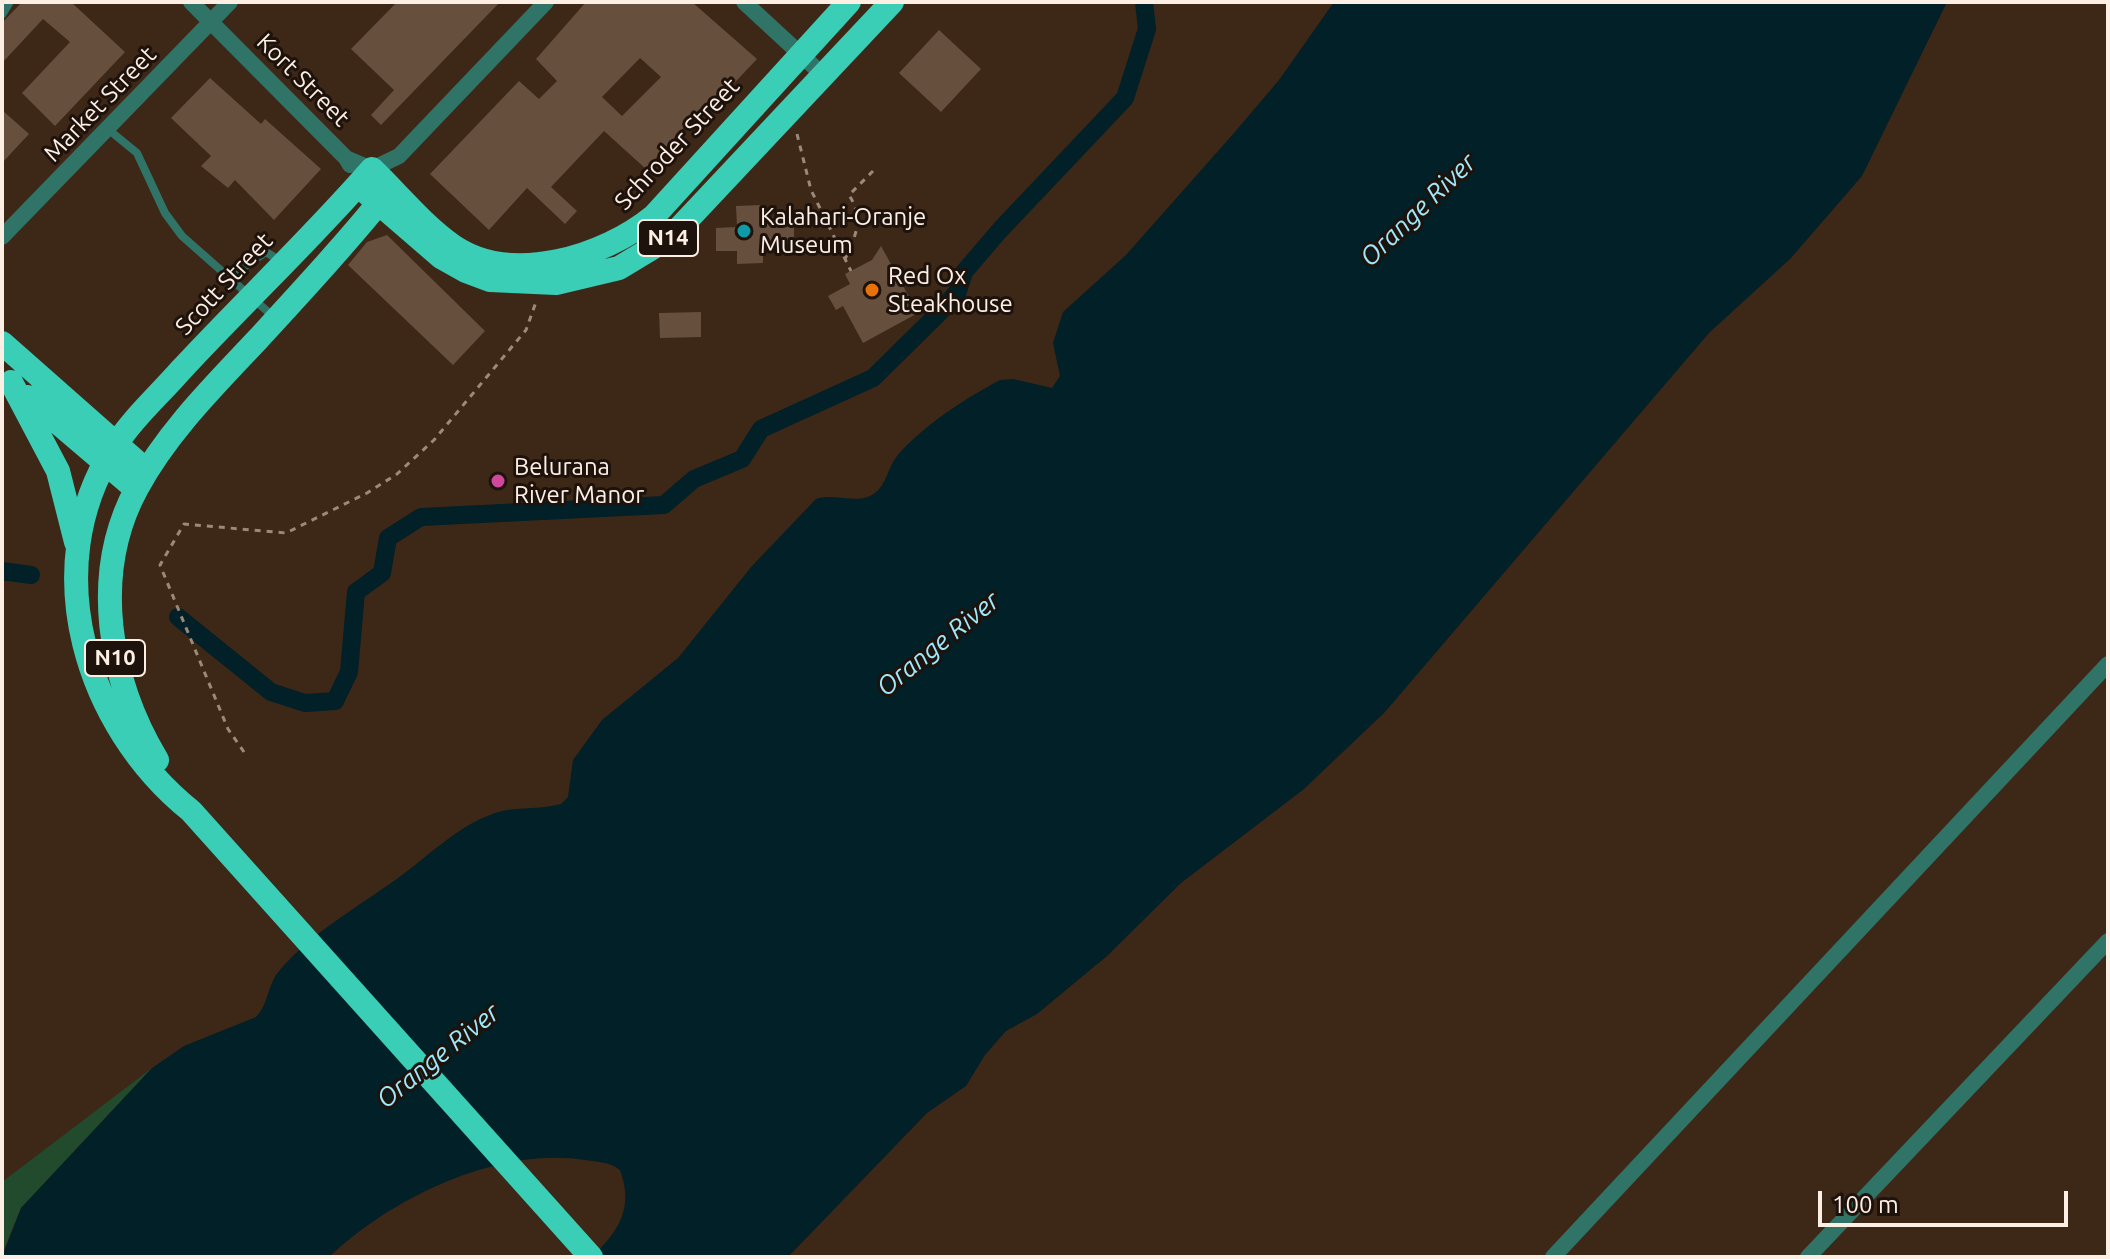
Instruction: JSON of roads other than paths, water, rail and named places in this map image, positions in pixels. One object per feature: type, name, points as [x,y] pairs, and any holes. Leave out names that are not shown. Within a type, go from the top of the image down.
[{"type":"highway","name":"Schroder Street","points":[[384,196],[467,254],[484,259],[529,263],[583,256],[630,236],[654,216],[799,53],[849,2]]},
{"type":"highway","name":"Schroder Street","points":[[365,177],[441,257],[490,280],[536,285],[619,268],[672,236],[892,2]]},
{"type":"highway","name":"Scott Street","points":[[109,455],[248,297],[365,177]]},
{"type":"highway","name":"Scott Street","points":[[142,480],[197,405],[384,196]]},
{"type":"highway","points":[[2,343],[109,455]]},
{"type":"highway","points":[[7,378],[142,480]]},
{"type":"highway","points":[[7,378],[58,471],[73,523],[78,558]]},
{"type":"highway","name":"N10","points":[[109,455],[83,527],[78,558],[78,623],[98,692],[121,734],[172,796],[191,811]]},
{"type":"highway","name":"N10","points":[[142,480],[115,553],[111,636],[117,672],[145,740],[191,811],[591,1257]]},
{"type":"street","name":"Kort Street","points":[[191,2],[346,158]]},
{"type":"street","name":"Market Street","points":[[2,237],[230,2]]},
{"type":"street","name":"Scott Street","points":[[365,177],[399,156],[546,2]]},
{"type":"street","points":[[744,2],[823,75]]},
{"type":"street","name":"Scott Street","points":[[384,196],[399,156]]},
{"type":"street","name":"Schroder Street","points":[[346,158],[365,177]]},
{"type":"street","points":[[1553,1257],[2108,664]]},
{"type":"street","points":[[1808,1257],[2108,941]]},
{"type":"lane","points":[[2,15],[10,2]]},
{"type":"lane","points":[[109,130],[137,153],[165,213],[182,236],[276,319]]},
{"type":"lane","points":[[228,278],[265,252],[272,253],[282,262]]},
{"type":"water","name":"Orange River","points":[[1334,2],[1947,2],[1862,176],[1791,258],[1709,333],[1385,712],[1304,789],[1181,883],[1107,956],[1037,1014],[1006,1031],[985,1055],[966,1086],[927,1113],[788,1257],[592,1257],[610,1238],[621,1218],[625,1196],[620,1170],[599,1162],[552,1158],[517,1161],[448,1181],[383,1215],[329,1257],[2,1257],[21,1208],[152,1068],[184,1046],[256,1017],[276,976],[309,941],[460,830],[495,813],[561,804],[568,797],[573,760],[602,720],[678,658],[752,566],[816,499],[869,497],[882,485],[897,456],[920,433],[959,404],[1000,380],[1013,379],[1052,388],[1060,376],[1053,343],[1063,312],[1126,255],[1234,133],[1279,80]]},
{"type":"waterway","points":[[178,617],[271,692],[305,703],[335,701],[349,672],[356,592],[382,573],[388,538],[421,517],[664,505],[694,479],[742,459],[761,429],[873,378],[939,313],[958,291],[964,272],[1000,230],[1125,98],[1147,29],[1144,2]]},
{"type":"waterway","points":[[2,571],[31,575]]},
{"type":"place","name":"Kalahari-Oranje Museum","points":[[744,231]]},
{"type":"place","name":"Red Ox Steakhouse","points":[[872,290]]},
{"type":"place","name":"Belurana River Manor","points":[[498,481]]}]
